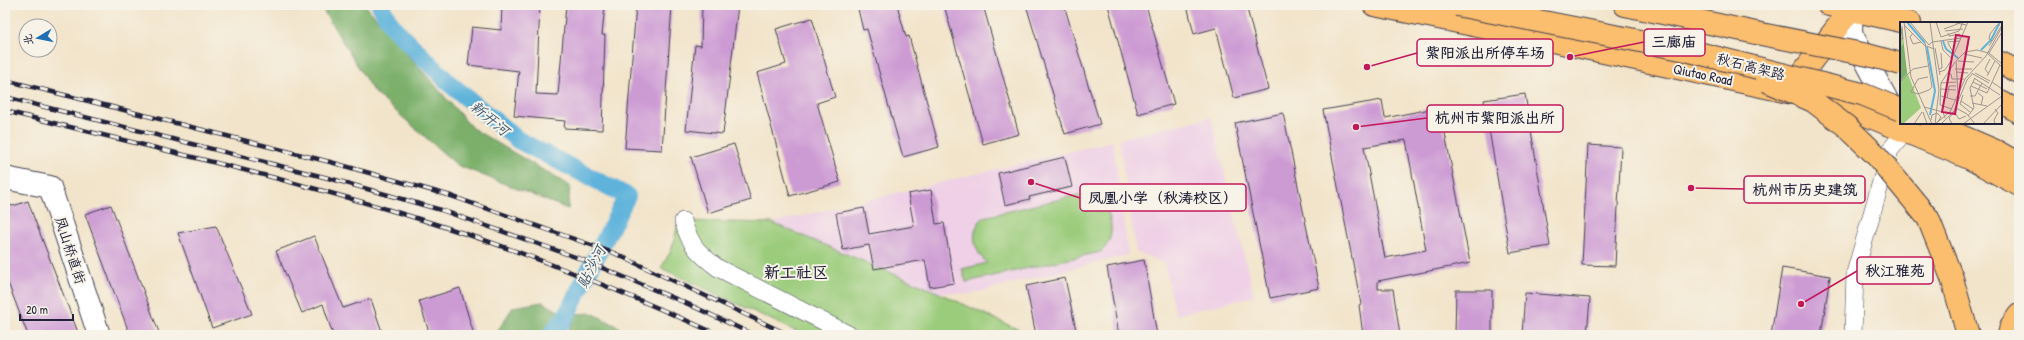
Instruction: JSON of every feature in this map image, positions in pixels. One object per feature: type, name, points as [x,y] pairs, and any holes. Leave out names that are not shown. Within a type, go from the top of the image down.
[{"type":"main road","name":"Qiutao Road","points":[[1374,5],[1835,102],[1969,158],[2019,185]]},
{"type":"main road","name":"秋石高架路","points":[[1457,5],[1686,50],[1862,94],[1900,110]]},
{"type":"main road","points":[[1625,5],[1868,55],[1900,64]]},
{"type":"main road","points":[[1829,5],[1851,7],[1906,22]]},
{"type":"main road","points":[[1788,92],[1851,7]]},
{"type":"main road","points":[[1686,50],[1761,78],[1813,101],[1846,126],[1876,155],[1928,218],[1952,278],[1968,335]]},
{"type":"main road","points":[[2002,64],[2019,72]]},
{"type":"main road","points":[[2002,103],[2019,112]]},
{"type":"main road","points":[[1933,124],[1996,151],[2019,164]]},
{"type":"main road","points":[[1996,151],[2019,180]]},
{"type":"main road","points":[[2009,335],[2011,326],[2019,315]]},
{"type":"street","points":[[1851,7],[1851,34],[1900,123]]},
{"type":"street","points":[[1853,335],[1855,273],[1890,150],[1905,132],[1900,124]]},
{"type":"street","name":"凤山桥直街","points":[[5,178],[50,187],[99,335]]},
{"type":"street","points":[[683,221],[688,238],[701,256],[718,268],[850,335]]},
{"type":"shaded area","points":[[1211,117],[1254,296],[1176,315],[1164,263],[1136,252],[1119,139]]},
{"type":"shaded area","points":[[1113,141],[1128,255],[970,294],[937,292],[772,223]]},
{"type":"green space","points":[[320,5],[365,5],[472,128],[570,186],[568,209],[457,165],[373,91]]},
{"type":"green space","points":[[1082,194],[1091,196],[1099,201],[1105,208],[1109,217],[1111,227],[1110,236],[1107,245],[1100,252],[966,282],[962,269],[987,263],[979,253],[975,240],[976,228],[984,217]]},
{"type":"green space","points":[[679,221],[772,223],[937,292],[1030,335],[804,335],[661,268],[671,251]]},
{"type":"green space","points":[[542,302],[562,313],[543,335],[495,335],[513,307]]},
{"type":"green space","points":[[592,313],[619,327],[619,335],[567,335],[576,314]]},
{"type":"building","points":[[502,5],[540,5],[536,94],[558,95],[566,5],[605,5],[602,35],[605,35],[602,130],[564,128],[565,121],[514,116],[519,71],[468,65],[472,27],[501,30]]},
{"type":"building","points":[[636,5],[672,5],[662,150],[625,148]]},
{"type":"building","points":[[702,5],[738,5],[723,134],[686,130],[695,45],[701,46]]},
{"type":"building","points":[[857,5],[897,5],[906,37],[909,36],[939,147],[903,157],[867,29],[863,30]]},
{"type":"building","points":[[944,5],[983,5],[1019,134],[983,144]]},
{"type":"building","points":[[1026,5],[1064,5],[1100,124],[1065,134]]},
{"type":"building","points":[[1108,5],[1146,5],[1174,104],[1138,114]]},
{"type":"building","points":[[1187,5],[1246,5],[1268,89],[1234,98],[1216,28],[1194,34]]},
{"type":"building","points":[[812,18],[835,97],[817,103],[840,182],[790,196],[757,73],[786,64],[776,29]]},
{"type":"building","points":[[1525,94],[1550,246],[1510,253],[1484,100]]},
{"type":"building","points":[[1382,100],[1385,118],[1440,107],[1470,263],[1378,281],[1378,289],[1393,289],[1400,335],[1363,335],[1359,305],[1361,304],[1323,110]],"holes":[[[1406,140],[1426,250],[1385,258],[1364,147]]]},
{"type":"building","points":[[1283,113],[1319,288],[1270,298],[1235,123]]},
{"type":"building","points":[[734,144],[751,200],[708,213],[691,157]]},
{"type":"building","points":[[1588,145],[1621,147],[1615,266],[1582,265]]},
{"type":"building","points":[[1065,157],[1072,187],[1029,197],[1030,199],[1005,205],[998,173]]},
{"type":"building","points":[[931,190],[936,224],[944,223],[954,283],[930,287],[925,260],[874,269],[869,245],[843,250],[836,213],[864,208],[869,234],[914,226],[908,194]]},
{"type":"building","points":[[28,201],[79,335],[28,335],[5,275],[5,203],[13,206]]},
{"type":"building","points":[[111,205],[160,335],[130,335],[85,214]]},
{"type":"building","points":[[216,226],[252,314],[212,328],[178,233]]},
{"type":"building","points":[[314,236],[343,308],[371,299],[383,335],[333,335],[323,304],[302,313],[276,251]]},
{"type":"building","points":[[1144,260],[1157,335],[1119,335],[1107,267]]},
{"type":"building","points":[[1782,268],[1830,276],[1821,335],[1771,335]]},
{"type":"building","points":[[1065,278],[1077,335],[1036,335],[1026,286]]},
{"type":"building","points":[[460,288],[474,335],[430,335],[419,301]]},
{"type":"building","points":[[1456,290],[1492,290],[1492,335],[1455,335]]},
{"type":"building","points":[[1525,293],[1590,298],[1587,335],[1522,335]]},
{"type":"waterway","name":"新开河","points":[[380,5],[392,26],[450,84],[518,140],[627,196],[565,318],[551,335]]},
{"type":"railway","points":[[5,80],[334,163],[451,196],[614,253],[789,335]]},
{"type":"railway","points":[[5,97],[332,179],[441,210],[581,259],[688,304],[754,335]]},
{"type":"railway","points":[[5,111],[329,192],[435,224],[543,261],[649,304],[719,335]]},
{"type":"place","name":"三廊庙","points":[[1570,57]]},
{"type":"place","name":"紫阳派出所停车场","points":[[1367,67]]},
{"type":"place","name":"杭州市紫阳派出所","points":[[1356,127]]},
{"type":"place","name":"凤凰小学（秋涛校区）","points":[[1031,182]]},
{"type":"place","name":"杭州市历史建筑","points":[[1691,188]]},
{"type":"place","name":"秋江雅苑","points":[[1801,304]]},
{"type":"district","name":"新工社区","points":[[796,272]]},
{"type":"water label","name":"贴沙河","points":[[591,267]]}]
